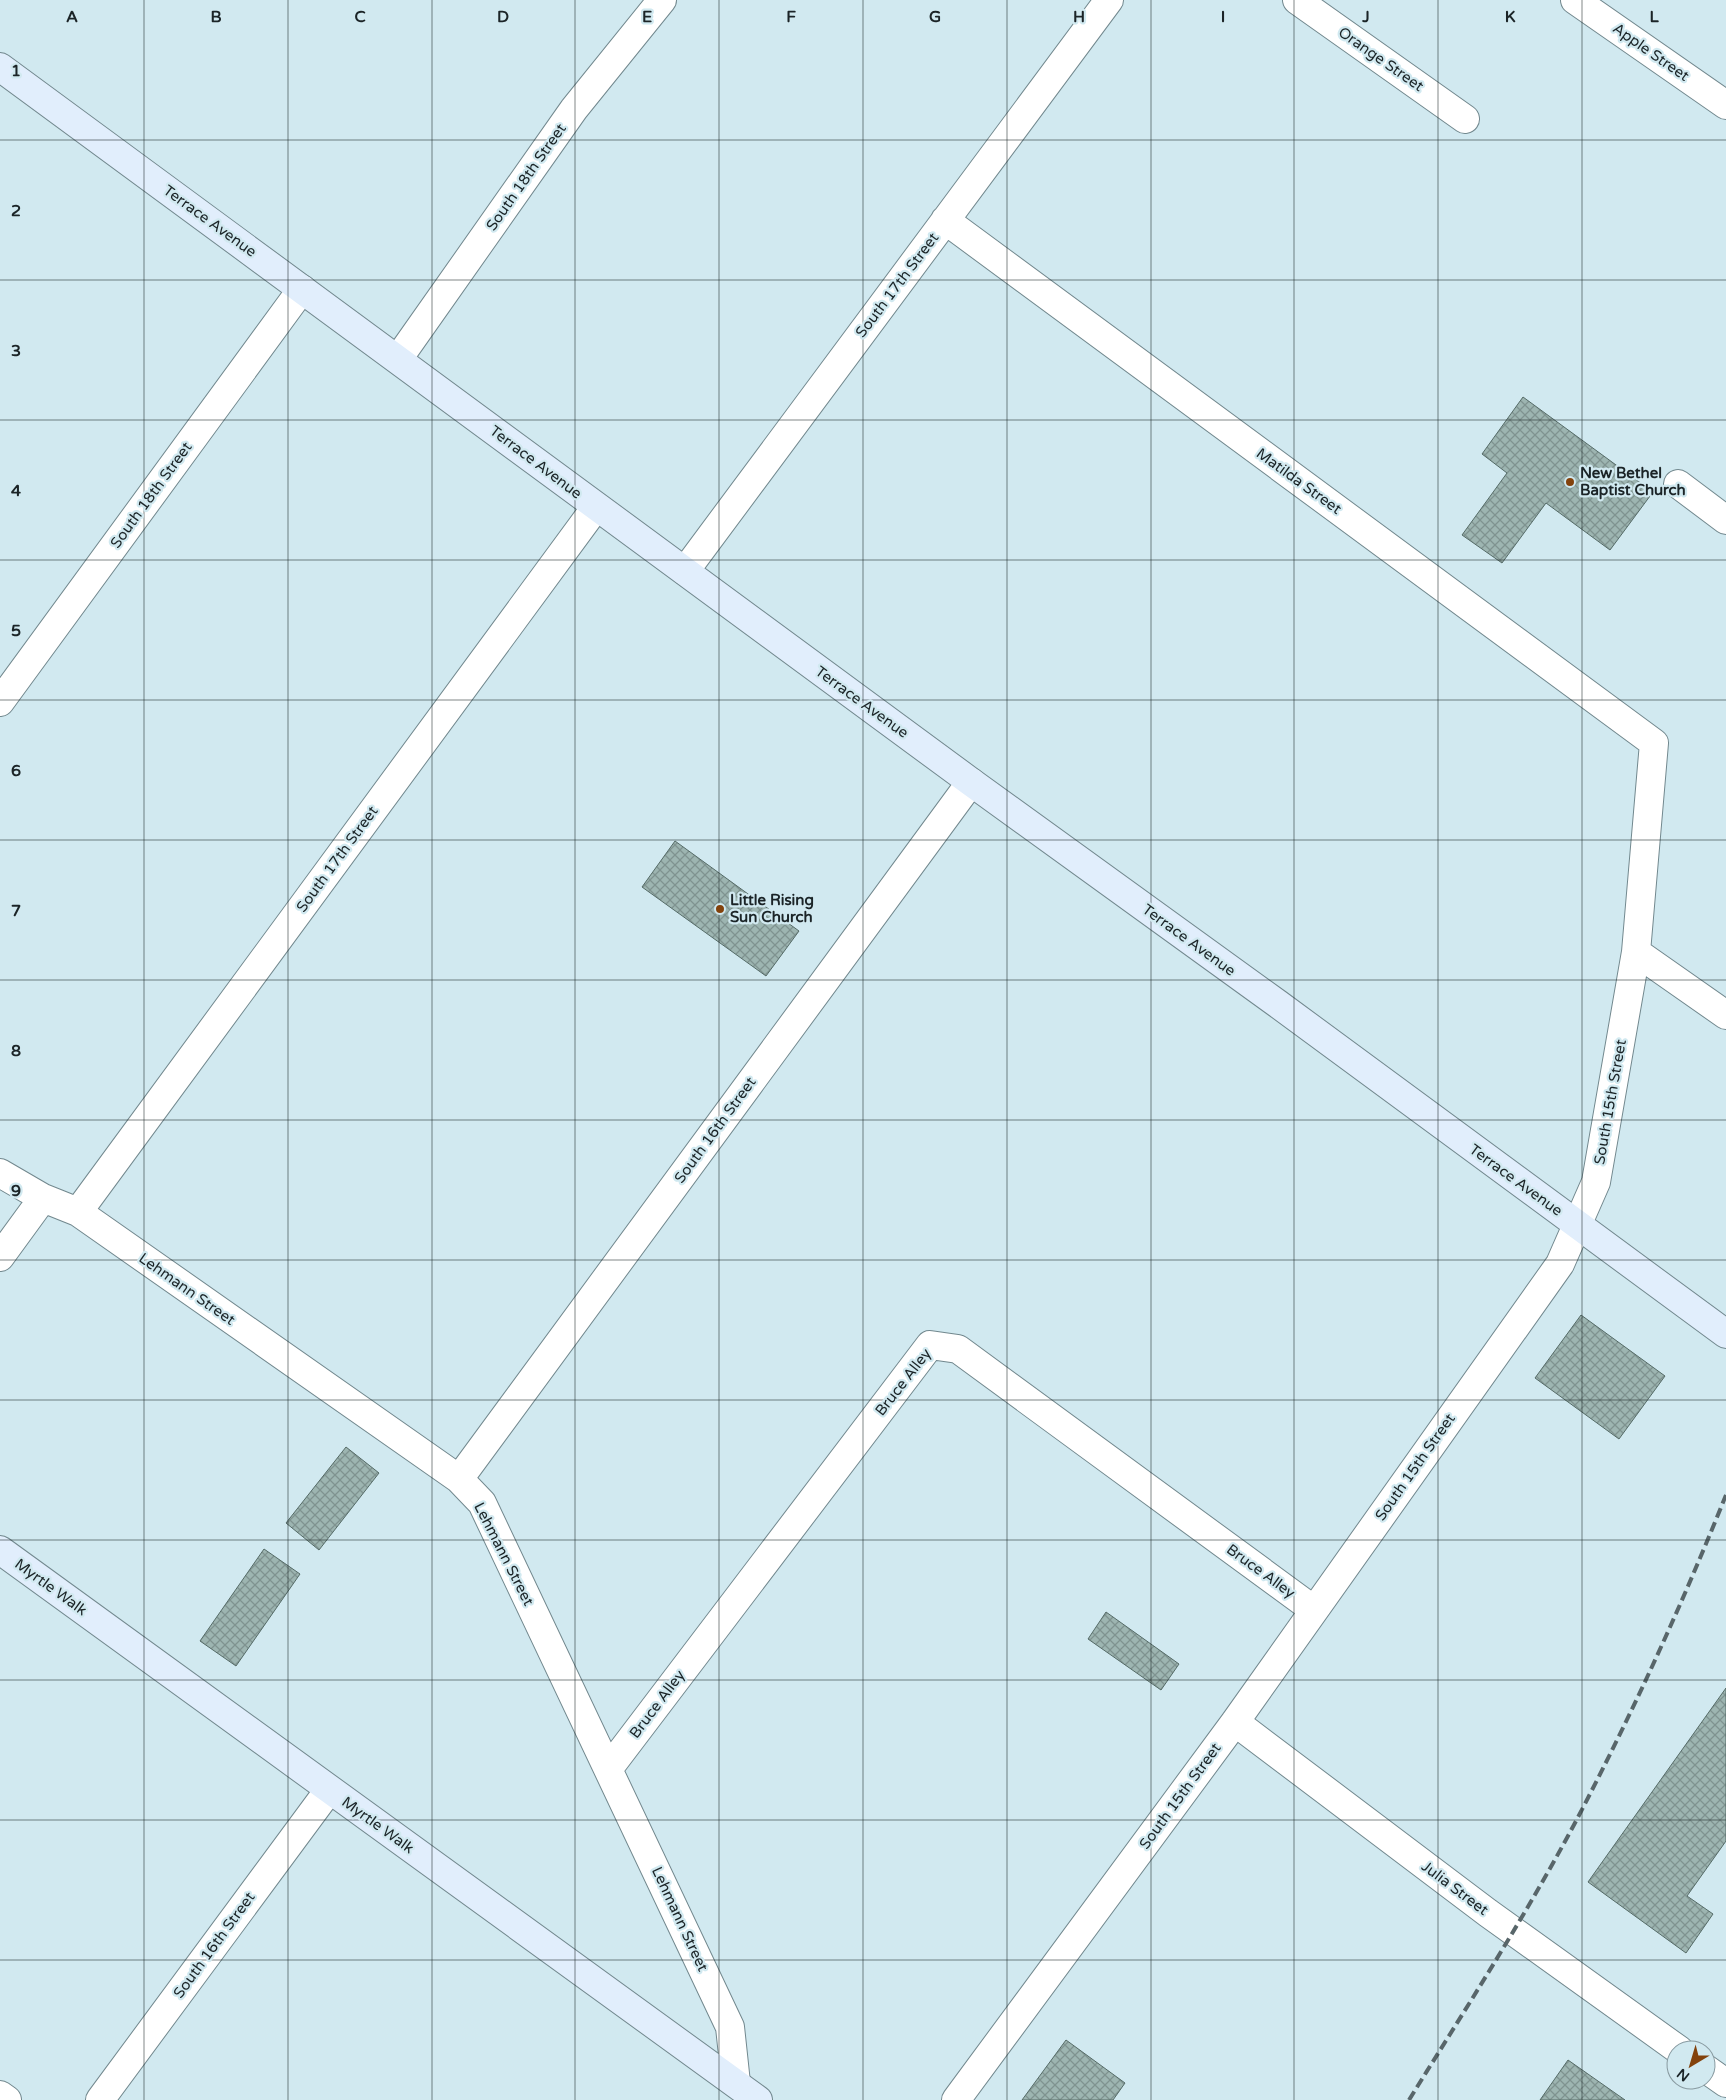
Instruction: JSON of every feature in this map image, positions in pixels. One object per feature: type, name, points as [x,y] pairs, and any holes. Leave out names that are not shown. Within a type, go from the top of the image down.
[{"type":"street","name":"South 18th Street","points":[[398,359],[574,109],[662,0]]},
{"type":"street","name":"South 17th Street","points":[[685,571],[1109,0]]},
{"type":"street","name":"Orange Street","points":[[1297,0],[1465,119]]},
{"type":"street","name":"Apple Street","points":[[1575,0],[1726,105]]},
{"type":"street","name":"Terrace Avenue","points":[[4,76],[398,359],[596,507],[1278,1004],[1726,1334]]},
{"type":"street","name":"Matilda Street","points":[[945,220],[1654,742]]},
{"type":"street","name":"South 18th Street","points":[[0,702],[302,289]]},
{"type":"street","points":[[1678,484],[1726,520]]},
{"type":"street","name":"South 17th Street","points":[[78,1212],[596,507]]},
{"type":"street","name":"South 15th Street","points":[[956,2100],[1235,1722],[1560,1264],[1596,1182],[1636,952],[1654,742]]},
{"type":"street","name":"South 16th Street","points":[[459,1479],[971,782]]},
{"type":"street","points":[[1636,952],[1726,1015]]},
{"type":"street","name":"Lehmann Street","points":[[0,1173],[43,1198],[78,1212],[459,1479],[482,1503],[730,2027],[736,2083]]},
{"type":"street","points":[[0,1257],[43,1198]]},
{"type":"street","name":"Bruce Alley","points":[[609,1768],[930,1345],[958,1349],[1314,1610]]},
{"type":"street","name":"Myrtle Walk","points":[[0,1550],[758,2100]]},
{"type":"street","name":"Julia Street","points":[[1235,1722],[1488,1914],[1666,2040]]},
{"type":"street","name":"South 16th Street","points":[[100,2100],[329,1790]]},
{"type":"street","points":[[0,2095],[7,2100]]},
{"type":"building","name":"New Bethel Baptist Church","points":[[1523,397],[1653,492],[1610,550],[1546,503],[1502,563],[1462,535],[1507,473],[1482,454]]},
{"type":"building","name":"Little Rising Sun Church","points":[[675,841],[799,931],[766,976],[642,887]]},
{"type":"building","points":[[1581,1315],[1665,1376],[1619,1439],[1535,1378]]},
{"type":"building","points":[[346,1447],[379,1473],[319,1550],[286,1523]]},
{"type":"building","points":[[264,1549],[300,1574],[236,1666],[200,1641]]},
{"type":"building","points":[[1106,1612],[1179,1664],[1161,1690],[1088,1639]]},
{"type":"building","points":[[1726,1688],[1726,1841],[1687,1896],[1713,1914],[1686,1953],[1588,1882]]},
{"type":"building","points":[[1066,2040],[1125,2083],[1113,2100],[1022,2100]]},
{"type":"building","points":[[1568,2060],[1625,2100],[1540,2100]]},
{"type":"railway","points":[[1409,2100],[1516,1927],[1576,1821],[1617,1741],[1655,1660],[1726,1495]]},
{"type":"place","name":"New Bethel Baptist Church","points":[[1570,482]]},
{"type":"place","name":"Little Rising Sun Church","points":[[720,909]]}]
